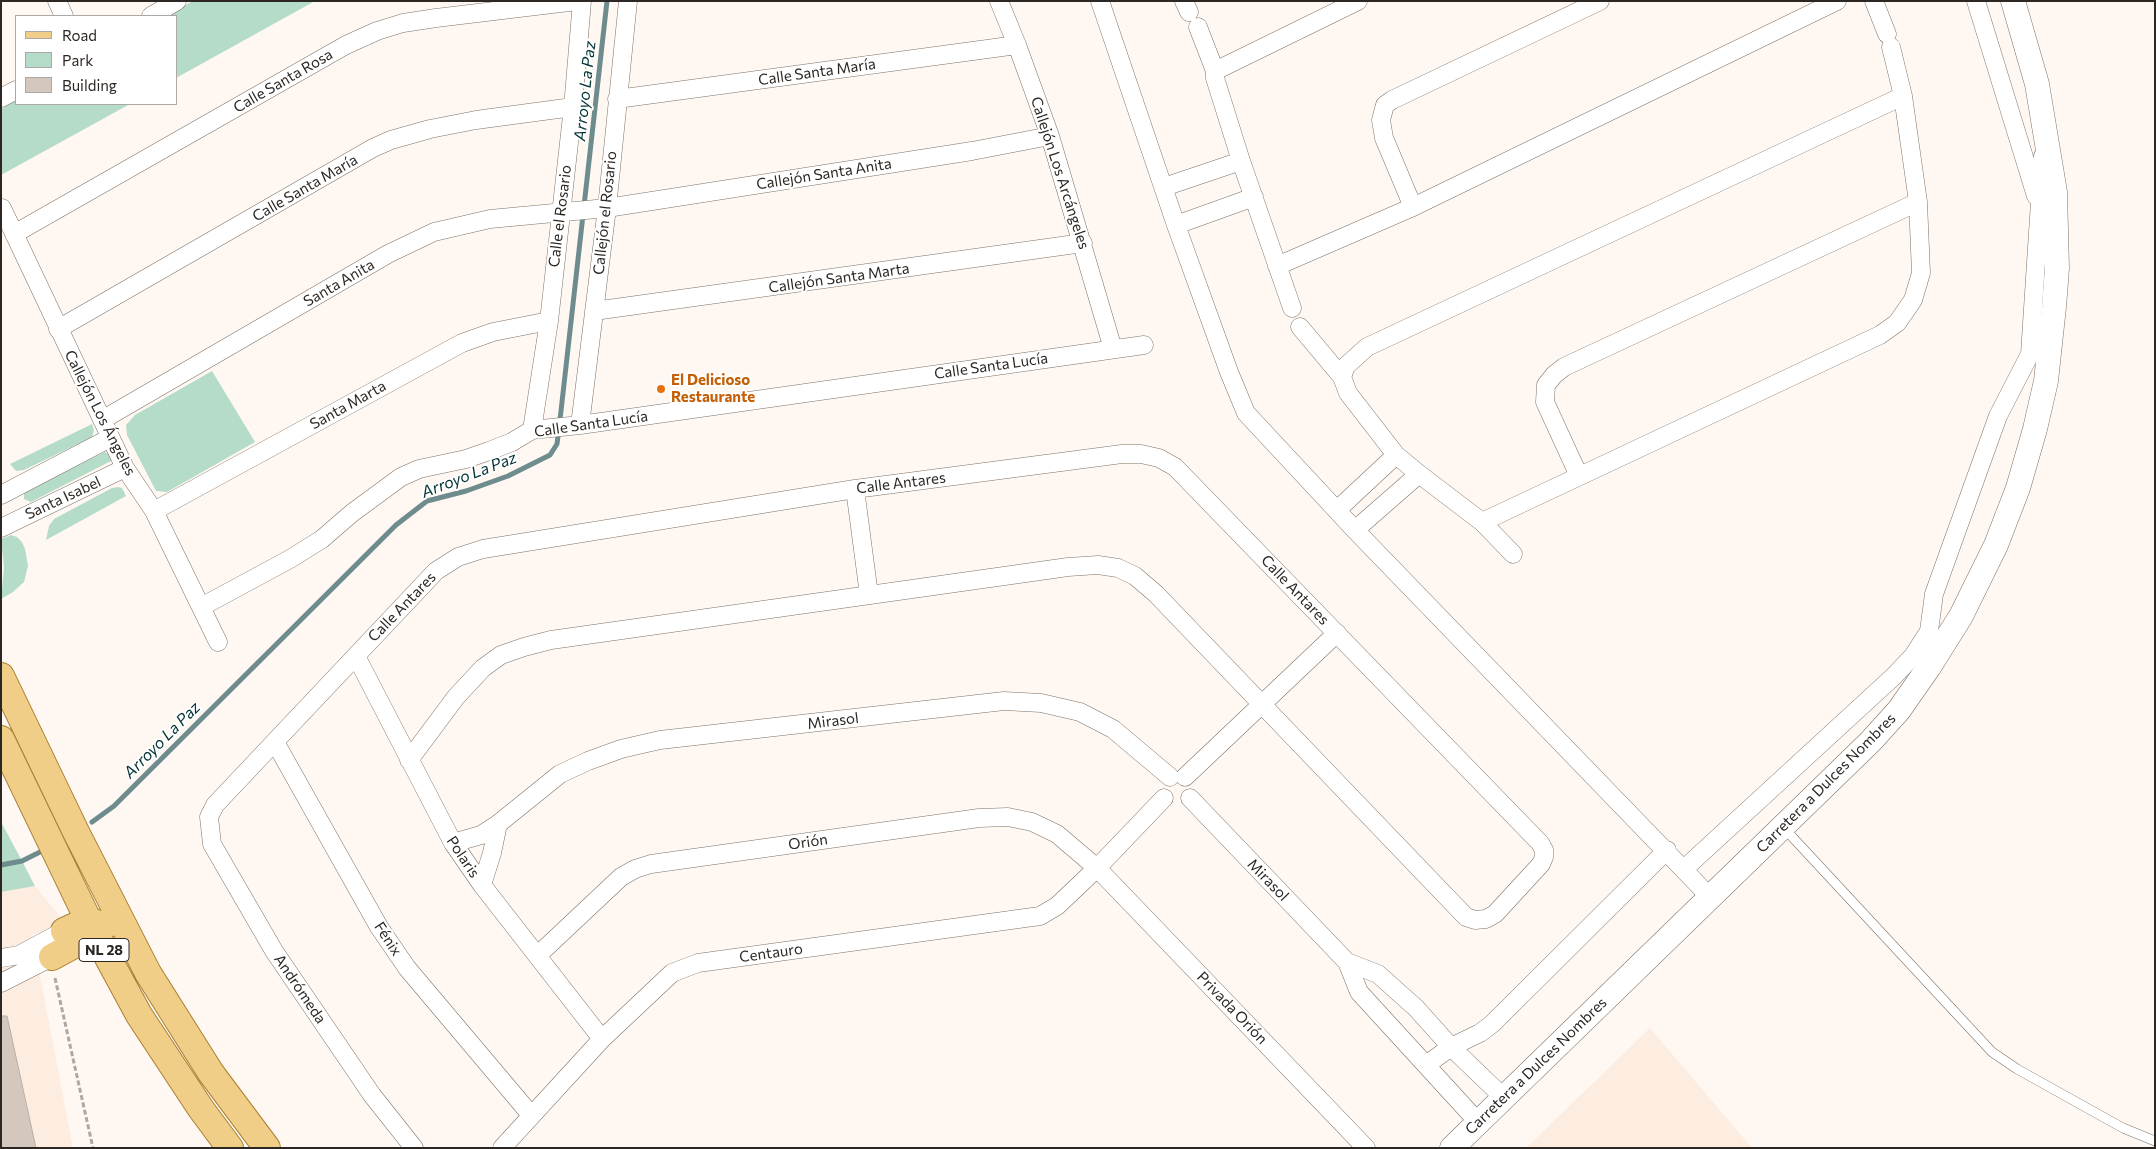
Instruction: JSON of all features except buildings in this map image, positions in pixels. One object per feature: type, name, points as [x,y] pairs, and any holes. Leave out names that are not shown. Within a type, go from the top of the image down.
[{"type":"main road","name":"Carretera a Dulces Nombres","points":[[1452,1148],[1871,741],[1899,710],[1961,616],[1996,545],[2018,488],[2035,429],[2046,381],[2057,268],[2055,192],[2045,124],[2025,38],[2014,1]]},
{"type":"main road","points":[[1,676],[80,841],[134,947],[169,1008],[211,1073],[267,1148]]},
{"type":"main road","name":"NL 28","points":[[1,739],[72,886],[139,1015],[167,1059],[230,1148]]},
{"type":"main road","points":[[80,841],[79,859],[82,872],[98,907],[100,916],[93,924]]},
{"type":"main road","points":[[58,941],[70,922],[73,910],[72,886]]},
{"type":"main road","points":[[58,941],[79,922],[110,929],[118,948],[148,997],[169,1008]]},
{"type":"main road","points":[[58,941],[78,955],[90,956],[117,974]]},
{"type":"street","points":[[57,1],[64,15]]},
{"type":"street","points":[[153,15],[178,1]]},
{"type":"street","name":"Calle Santa Rosa","points":[[14,234],[338,50],[377,31],[403,23],[436,18],[577,1]]},
{"type":"street","name":"Calle el Rosario","points":[[534,430],[564,214],[582,1]]},
{"type":"street","name":"Callejón el Rosario","points":[[577,425],[594,311],[602,209],[628,1]]},
{"type":"street","name":"Callejón Los Arcángeles","points":[[998,1],[1017,45],[1050,136],[1113,348]]},
{"type":"street","points":[[1100,1],[1228,372],[1246,413],[1355,530],[1667,850],[1710,897]]},
{"type":"street","points":[[1215,71],[1358,1]]},
{"type":"street","points":[[1413,207],[1384,138],[1381,120],[1385,105],[1600,1]]},
{"type":"street","points":[[1277,266],[1413,207],[1837,1]]},
{"type":"street","points":[[1482,522],[1880,335],[1897,323],[1913,300],[1921,273],[1918,202],[1903,96],[1889,41],[1874,1]]},
{"type":"street","points":[[1976,1],[2039,206]]},
{"type":"street","points":[[1198,27],[1215,71],[1215,78],[1292,308]]},
{"type":"street","name":"Calle Santa María","points":[[617,99],[1017,45]]},
{"type":"street","points":[[1,98],[15,91]]},
{"type":"street","points":[[1342,377],[1346,366],[1352,359],[1382,340],[1903,96]]},
{"type":"street","name":"Calle Santa María","points":[[58,328],[391,140],[476,120],[573,107]]},
{"type":"street","points":[[1684,869],[1914,656],[1929,631],[1934,594],[1998,416],[2030,354],[2045,124]]},
{"type":"street","name":"Callejón Santa Anita","points":[[602,209],[962,152],[1050,136]]},
{"type":"street","points":[[1164,187],[1242,161]]},
{"type":"street","points":[[1176,225],[1254,197]]},
{"type":"street","points":[[1579,476],[1545,402],[1546,385],[1554,375],[1564,367],[1918,202]]},
{"type":"street","name":"Callejón Los Ángeles","points":[[2,208],[110,438],[125,468],[154,511],[218,642]]},
{"type":"street","name":"Santa Anita","points":[[102,420],[418,238],[490,219],[564,214],[602,209]]},
{"type":"street","name":"Callejón Santa Marta","points":[[594,311],[1083,243]]},
{"type":"street","name":"Santa Marta","points":[[154,511],[455,346],[492,332],[549,320]]},
{"type":"street","points":[[1300,327],[1342,377],[1348,393],[1361,412],[1396,455],[1482,522],[1513,554]]},
{"type":"street","name":"Calle Santa Lucía","points":[[201,607],[290,559],[322,539],[360,507],[401,477],[419,469],[466,459],[489,451],[512,442],[534,430],[1144,345]]},
{"type":"street","name":"Santa Isabel","points":[[4,494],[110,438]]},
{"type":"street","name":"Calle Antares","points":[[209,817],[215,805],[436,571],[458,557],[511,543],[854,489],[1122,454],[1141,454],[1159,458],[1175,467],[1337,633],[1540,842],[1544,850],[1544,858],[1541,864],[1495,914],[1486,919],[1475,920],[1466,917],[1262,705]]},
{"type":"street","points":[[1337,510],[1396,455]]},
{"type":"street","name":"Santa Isabel","points":[[1,528],[125,468]]},
{"type":"street","points":[[1355,530],[1419,474]]},
{"type":"street","points":[[854,489],[869,595]]},
{"type":"street","points":[[4,494],[19,518]]},
{"type":"street","points":[[409,760],[456,697],[483,668],[500,656],[524,647],[551,640],[1068,567],[1098,565],[1118,568],[1135,576],[1156,594],[1262,705]]},
{"type":"street","points":[[1177,777],[1190,783],[1192,791],[1190,798],[1184,804],[1177,805],[1169,803],[1164,798],[1162,790],[1164,783],[1177,777],[1262,705],[1337,633]]},
{"type":"street","name":"Polaris","points":[[356,656],[453,843],[482,884],[602,1039]]},
{"type":"street","name":"Mirasol","points":[[453,843],[481,835],[498,824],[560,774],[588,761],[622,749],[660,740],[1004,701],[1042,703],[1080,712],[1113,729],[1177,777]]},
{"type":"street","name":"Fénix","points":[[275,742],[379,927],[407,968],[437,1007],[531,1115]]},
{"type":"street","name":"Centauro","points":[[502,1148],[602,1039],[662,981],[684,967],[708,962],[1029,919],[1049,912],[1097,868],[1164,798]]},
{"type":"street","name":"Mirasol","points":[[1190,798],[1347,962],[1359,992],[1478,1122]]},
{"type":"street","name":"Andrómeda","points":[[209,817],[212,844],[274,951],[372,1095],[414,1148]]},
{"type":"street","name":"Orión","points":[[537,956],[621,877],[635,869],[651,864],[980,818],[1008,817],[1032,822],[1057,834],[1097,868]]},
{"type":"street","points":[[482,884],[492,853],[498,824]]},
{"type":"street","points":[[1426,1065],[1451,1047],[1480,1033],[1492,1024],[1667,850]]},
{"type":"street","name":"Privada Orión","points":[[1097,868],[1366,1148]]},
{"type":"street","points":[[1,958],[19,955],[58,941]]},
{"type":"street","points":[[1,983],[58,941]]},
{"type":"street","name":"Mirasol","points":[[1347,962],[1378,974],[1416,1008],[1451,1047],[1503,1097]]},
{"type":"lane","points":[[1782,826],[1992,1052],[2017,1069],[2123,1128],[2155,1141]]},
{"type":"path","points":[[58,941],[93,1148]]},
{"type":"shaded area","points":[[35,886],[71,930],[32,934],[73,1148],[1,1148],[1,892]]},
{"type":"shaded area","points":[[1650,1028],[1752,1148],[1526,1148]]},
{"type":"green space","points":[[193,1],[315,1],[178,77],[178,15],[168,15]]},
{"type":"green space","points":[[15,101],[15,105],[128,105],[1,175],[1,109]]},
{"type":"green space","points":[[212,371],[255,442],[167,492],[156,491],[127,435],[126,425],[135,415]]},
{"type":"green space","points":[[92,424],[94,430],[92,437],[24,470],[16,471],[10,464]]},
{"type":"green space","points":[[105,452],[111,455],[111,461],[31,502],[24,499],[24,492]]},
{"type":"green space","points":[[112,488],[122,488],[126,496],[46,540],[49,526],[54,519]]},
{"type":"green space","points":[[11,535],[17,537],[22,542],[28,566],[24,582],[13,592],[1,599],[4,567],[1,539]]},
{"type":"green space","points":[[1,822],[22,861],[35,886],[1,892]]},
{"type":"waterway","name":"Arroyo La Paz","points":[[92,822],[114,806],[396,525],[427,501],[466,491],[508,476],[550,455],[557,444],[607,1]]},
{"type":"waterway","name":"Arroyo La Paz","points":[[1,865],[22,861],[42,851]]},
{"type":"place","name":"El Delicioso Restaurante","points":[[661,389]]}]
